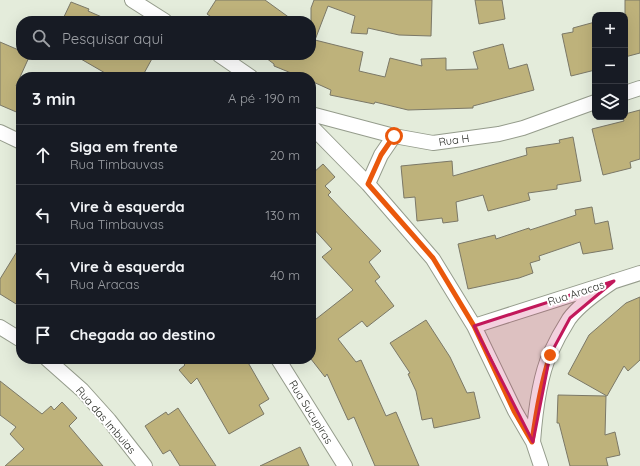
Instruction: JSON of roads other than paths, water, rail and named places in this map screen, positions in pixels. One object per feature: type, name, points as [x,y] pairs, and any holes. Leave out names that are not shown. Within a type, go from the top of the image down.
[{"type":"street","points":[[132,0],[157,16]]},
{"type":"street","points":[[226,60],[244,72]]},
{"type":"street","points":[[628,91],[640,88]]},
{"type":"street","name":"Rua H","points":[[316,115],[394,136],[433,143],[499,134],[523,128],[592,103]]},
{"type":"street","points":[[316,131],[368,184],[433,258],[474,326],[514,411],[532,442],[541,466]]},
{"type":"street","points":[[0,132],[16,140]]},
{"type":"street","points":[[368,184],[381,155],[394,136]]},
{"type":"street","points":[[614,281],[640,273]]},
{"type":"street","name":"Rua Aracas","points":[[474,326],[614,281]]},
{"type":"street","name":"Rua Aracas","points":[[532,442],[541,383],[550,355],[570,318],[594,295],[614,281]]},
{"type":"street","points":[[0,327],[16,337]]},
{"type":"street","name":"Rua das Imbuias","points":[[53,364],[82,390],[109,420],[146,466]]},
{"type":"street","name":"Rua Sucupiras","points":[[281,364],[344,466]]}]
